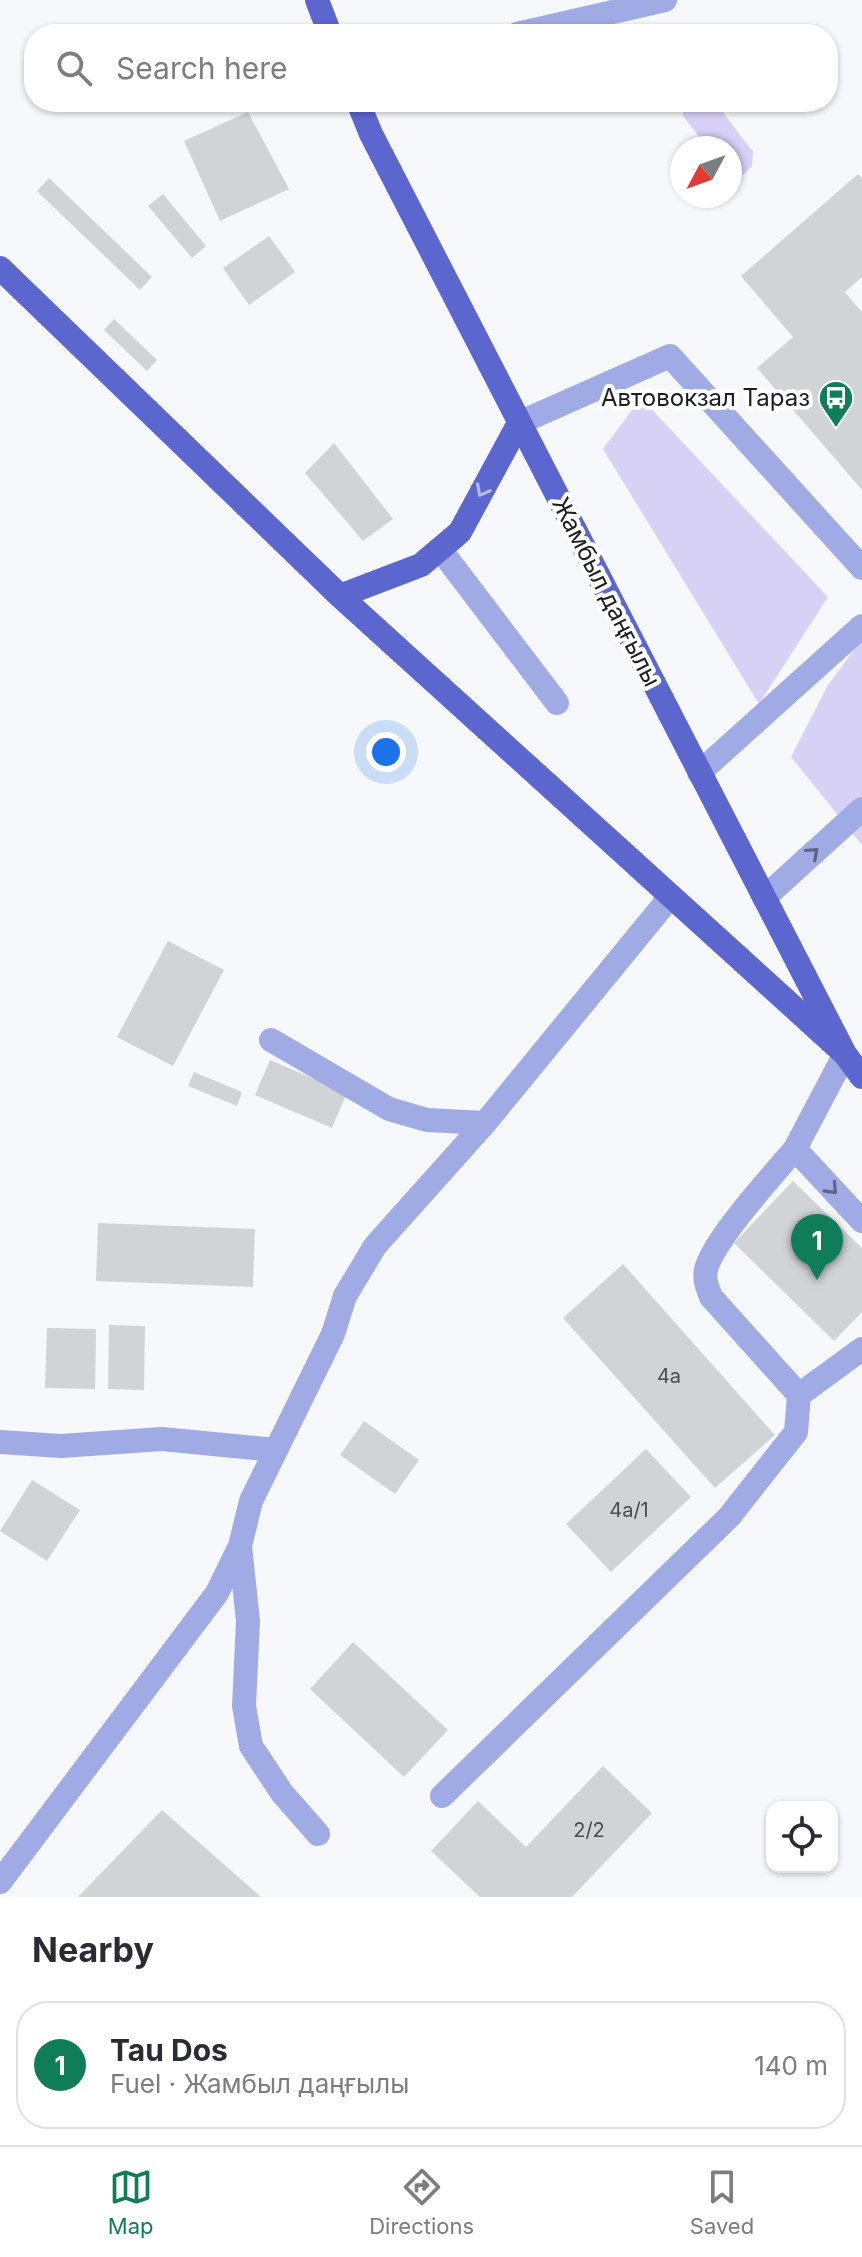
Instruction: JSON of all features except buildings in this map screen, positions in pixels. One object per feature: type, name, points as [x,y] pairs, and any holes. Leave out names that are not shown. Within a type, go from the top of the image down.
[{"type":"main road","points":[[317,0],[326,24]]},
{"type":"main road","name":"Жамбыл даңғылы","points":[[363,112],[699,773],[845,1054],[862,1077]]},
{"type":"main road","points":[[0,268],[340,596],[845,1054]]},
{"type":"main road","points":[[340,596],[421,565],[460,532],[519,423]]},
{"type":"street","points":[[561,24],[665,0]]},
{"type":"street","points":[[519,423],[670,356],[862,568]]},
{"type":"street","points":[[440,549],[557,703]]},
{"type":"street","points":[[699,773],[862,626]]},
{"type":"street","points":[[764,898],[862,809]]},
{"type":"street","points":[[0,1882],[217,1593],[240,1546],[251,1501],[333,1334],[345,1296],[375,1246],[485,1123],[671,896]]},
{"type":"street","points":[[271,1040],[389,1109],[427,1120],[485,1123]]},
{"type":"street","points":[[442,1796],[729,1517],[796,1432],[799,1395],[711,1297],[705,1280],[707,1264],[746,1208],[795,1149],[845,1054]]},
{"type":"street","points":[[795,1149],[862,1221]]},
{"type":"street","points":[[799,1395],[862,1349]]},
{"type":"street","points":[[0,1442],[61,1446],[162,1439],[276,1450]]},
{"type":"street","points":[[240,1546],[248,1621],[244,1706],[251,1746],[282,1793],[318,1834]]},
{"type":"shaded area","points":[[683,112],[723,112],[741,136],[699,136]]},
{"type":"shaded area","points":[[742,138],[753,152],[752,166],[742,176]]},
{"type":"shaded area","points":[[641,398],[828,597],[759,704],[603,449]]},
{"type":"shaded area","points":[[862,639],[862,845],[791,757],[828,685]]},
{"type":"place","name":"Автовокзал Тараз","points":[[836,429]]},
{"type":"place","name":"Tau Dos","points":[[817,1280]]}]
